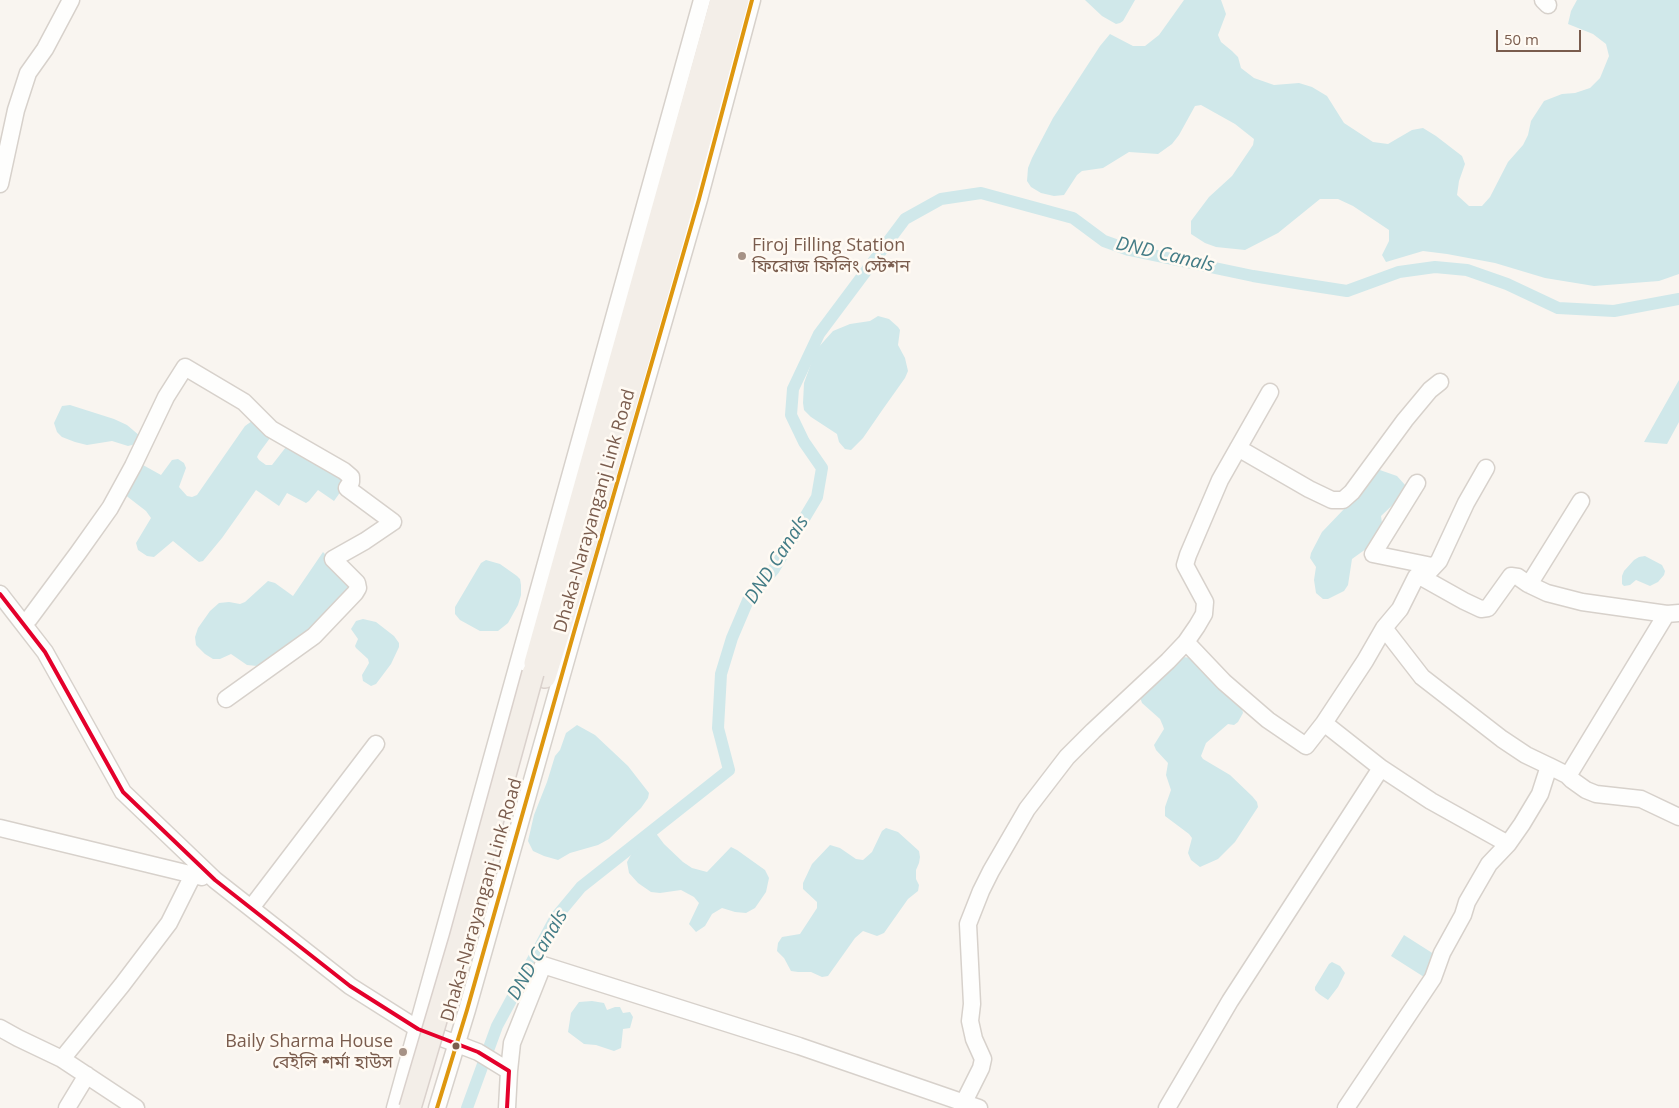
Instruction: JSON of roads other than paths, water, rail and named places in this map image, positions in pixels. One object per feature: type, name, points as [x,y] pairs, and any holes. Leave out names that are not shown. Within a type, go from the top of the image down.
[{"type":"main road","name":"Dhaka-Narayanganj Link Road","points":[[641,317],[691,74],[721,0]]},
{"type":"main road","name":"Dhaka-Narayanganj Link Road","points":[[424,1108],[539,675],[641,317],[739,25],[738,0]]},
{"type":"main road","name":"Dhaka-Narayanganj Link Road","points":[[410,1108],[539,675]]},
{"type":"street","points":[[0,184],[16,110],[28,73],[45,49],[71,0]]},
{"type":"street","points":[[691,74],[702,0]]},
{"type":"street","points":[[739,25],[752,0]]},
{"type":"street","points":[[395,1108],[418,1029],[553,625],[641,317]]},
{"type":"street","points":[[28,619],[110,508],[133,466],[166,396],[185,367],[244,402],[271,429],[344,471],[351,477],[351,482],[347,488],[393,522],[365,541],[333,558],[357,583],[358,588],[352,597],[314,636],[226,698]]},
{"type":"street","points":[[1238,448],[1309,489],[1332,500],[1343,500],[1352,492],[1404,420],[1430,390],[1440,382]]},
{"type":"street","points":[[507,1108],[504,1068],[543,965],[799,1046],[944,1102],[972,1105],[983,1059],[974,1039],[970,1021],[972,1004],[968,924],[981,891],[1028,809],[1067,757],[1186,642],[1204,614],[1205,602],[1186,566],[1188,555],[1220,480],[1270,392]]},
{"type":"street","points":[[1186,642],[1224,682],[1268,720],[1306,746],[1324,723],[1341,694],[1365,661],[1384,628],[1400,609],[1416,577],[1428,572],[1439,561],[1466,503],[1486,468]]},
{"type":"street","points":[[1417,483],[1373,554],[1428,572],[1481,609],[1488,608],[1511,576],[1518,577],[1547,593],[1582,602],[1673,613],[1567,775]]},
{"type":"street","points":[[1528,584],[1581,501]]},
{"type":"street","points":[[0,594],[45,652],[123,792],[214,880],[350,986],[418,1029],[478,1052],[504,1068]]},
{"type":"street","points":[[437,1108],[456,1043],[553,625]]},
{"type":"street","points":[[1384,628],[1422,677],[1502,739],[1526,755],[1567,775],[1586,790],[1596,794],[1641,799],[1679,817]]},
{"type":"street","points":[[1324,723],[1381,768],[1431,801],[1508,844]]},
{"type":"street","points":[[251,908],[376,744]]},
{"type":"street","points":[[1346,1108],[1433,978],[1442,953],[1463,915],[1467,902],[1489,864],[1508,844],[1522,824],[1540,794],[1549,766]]},
{"type":"street","points":[[1166,1108],[1230,1001],[1381,768]]},
{"type":"street","points":[[0,828],[214,880]]},
{"type":"street","points":[[62,1059],[169,924],[193,875]]},
{"type":"street","points":[[0,1028],[62,1059],[136,1108]]},
{"type":"street","points":[[67,1108],[87,1075]]},
{"type":"water","points":[[1085,0],[1135,0],[1123,21],[1116,24],[1102,16]]},
{"type":"water","points":[[1184,0],[1221,0],[1226,14],[1218,35],[1221,42],[1238,57],[1241,68],[1254,78],[1274,85],[1299,83],[1312,87],[1327,96],[1344,123],[1373,142],[1388,144],[1412,130],[1423,128],[1436,136],[1462,156],[1465,164],[1459,181],[1457,195],[1469,206],[1482,206],[1490,197],[1508,162],[1523,145],[1528,135],[1531,121],[1544,101],[1562,94],[1575,93],[1590,88],[1600,78],[1609,56],[1606,44],[1593,34],[1568,24],[1571,11],[1577,0],[1679,0],[1679,274],[1659,281],[1594,286],[1545,278],[1495,263],[1423,251],[1386,262],[1382,255],[1389,241],[1389,230],[1353,206],[1338,199],[1320,199],[1278,233],[1245,250],[1216,247],[1205,243],[1191,234],[1191,221],[1209,197],[1232,176],[1253,145],[1254,139],[1235,124],[1201,105],[1195,106],[1172,144],[1158,154],[1129,152],[1103,168],[1082,171],[1077,175],[1064,195],[1054,196],[1041,193],[1031,187],[1027,181],[1028,168],[1032,158],[1053,118],[1100,46],[1110,34],[1133,46],[1145,46],[1159,35]]},
{"type":"water","points":[[878,316],[889,319],[900,330],[898,345],[905,358],[908,371],[863,438],[851,450],[845,449],[839,442],[837,434],[811,417],[804,410],[804,383],[816,350],[833,331],[850,324],[870,321]]},
{"type":"water","points":[[1679,380],[1679,422],[1667,444],[1644,442]]},
{"type":"water","points":[[70,405],[127,425],[140,436],[136,444],[128,446],[112,441],[87,445],[62,437],[57,432],[54,423],[62,406]]},
{"type":"water","points":[[252,421],[260,425],[270,438],[257,457],[259,460],[266,465],[272,465],[286,447],[292,445],[342,479],[341,491],[334,501],[318,490],[306,503],[287,493],[279,506],[256,490],[203,561],[199,562],[173,541],[154,557],[147,556],[138,550],[136,543],[151,518],[146,511],[124,494],[139,466],[143,465],[161,475],[172,460],[178,459],[184,463],[186,468],[179,487],[187,496],[192,497],[197,495],[245,426]]},
{"type":"water","points":[[1377,469],[1397,476],[1406,486],[1402,496],[1381,516],[1382,523],[1370,546],[1352,559],[1348,585],[1344,591],[1328,599],[1323,599],[1316,593],[1314,580],[1316,567],[1310,558],[1311,553],[1322,532],[1345,508]]},
{"type":"water","points":[[323,552],[354,584],[312,634],[257,666],[247,665],[231,654],[220,659],[213,659],[196,645],[195,637],[198,628],[210,611],[219,603],[240,604],[245,602],[268,581],[275,583],[293,596]]},
{"type":"water","points":[[1645,556],[1662,565],[1665,571],[1664,575],[1658,582],[1650,586],[1636,580],[1630,585],[1624,586],[1622,584],[1622,576],[1624,571],[1634,560]]},
{"type":"water","points":[[486,560],[500,564],[520,579],[521,595],[518,605],[508,623],[498,631],[480,631],[460,620],[455,614],[455,607],[481,563]]},
{"type":"water","points":[[363,619],[376,622],[394,636],[399,643],[391,664],[376,684],[371,686],[363,681],[362,675],[369,663],[368,659],[356,648],[358,639],[351,629],[356,621]]},
{"type":"water","points":[[1183,657],[1192,658],[1241,704],[1243,713],[1238,722],[1234,725],[1228,724],[1206,743],[1201,756],[1230,775],[1252,796],[1257,802],[1258,807],[1235,842],[1218,859],[1200,867],[1191,860],[1188,853],[1192,838],[1165,816],[1165,807],[1171,790],[1166,775],[1168,763],[1154,745],[1164,729],[1160,719],[1142,703],[1140,697],[1178,659]]},
{"type":"water","points":[[577,725],[595,735],[628,766],[649,793],[641,808],[609,839],[598,845],[570,853],[558,860],[533,851],[528,841],[534,815],[555,756],[560,750],[566,733]]},
{"type":"water","points":[[886,828],[898,832],[919,851],[920,857],[916,870],[916,879],[919,885],[918,891],[908,899],[884,933],[877,936],[863,931],[855,938],[828,976],[822,977],[811,972],[791,971],[784,958],[777,951],[778,943],[782,937],[800,934],[817,908],[817,902],[803,889],[803,883],[812,864],[830,845],[840,848],[856,859],[863,860],[872,852],[882,831]]},
{"type":"water","points":[[655,832],[664,844],[683,862],[692,868],[707,872],[731,847],[737,850],[765,870],[769,878],[766,892],[755,908],[746,913],[722,908],[712,914],[705,926],[696,932],[689,924],[699,903],[694,897],[681,890],[660,893],[651,892],[638,883],[629,873],[627,862],[633,851]]},
{"type":"water","points":[[1404,935],[1437,956],[1424,977],[1391,956]]},
{"type":"water","points":[[1332,962],[1340,966],[1345,973],[1338,987],[1328,1000],[1315,990],[1315,987]]},
{"type":"water","points":[[592,1001],[604,1003],[607,1010],[620,1007],[623,1013],[630,1012],[633,1017],[630,1028],[623,1029],[621,1048],[614,1051],[596,1045],[584,1044],[568,1032],[571,1013],[579,1002]]},
{"type":"waterway","name":"DND Canals","points":[[467,1108],[497,1026],[556,917],[581,887],[729,770],[718,728],[721,674],[732,638],[749,598],[774,569],[817,497],[822,468],[804,442],[791,415],[793,389],[819,334],[905,219],[941,199],[981,193],[1073,218],[1104,241],[1129,250],[1253,276],[1347,291],[1399,272],[1435,267],[1467,270],[1507,284],[1558,308],[1614,311],[1679,299]]},
{"type":"place","name":"Firoj Filling Station ফিরোজ ফিলিং স্টেশন","points":[[742,256]]},
{"type":"place","name":"Baily Sharma House বেইলি শর্মা হাউস","points":[[403,1052]]}]
